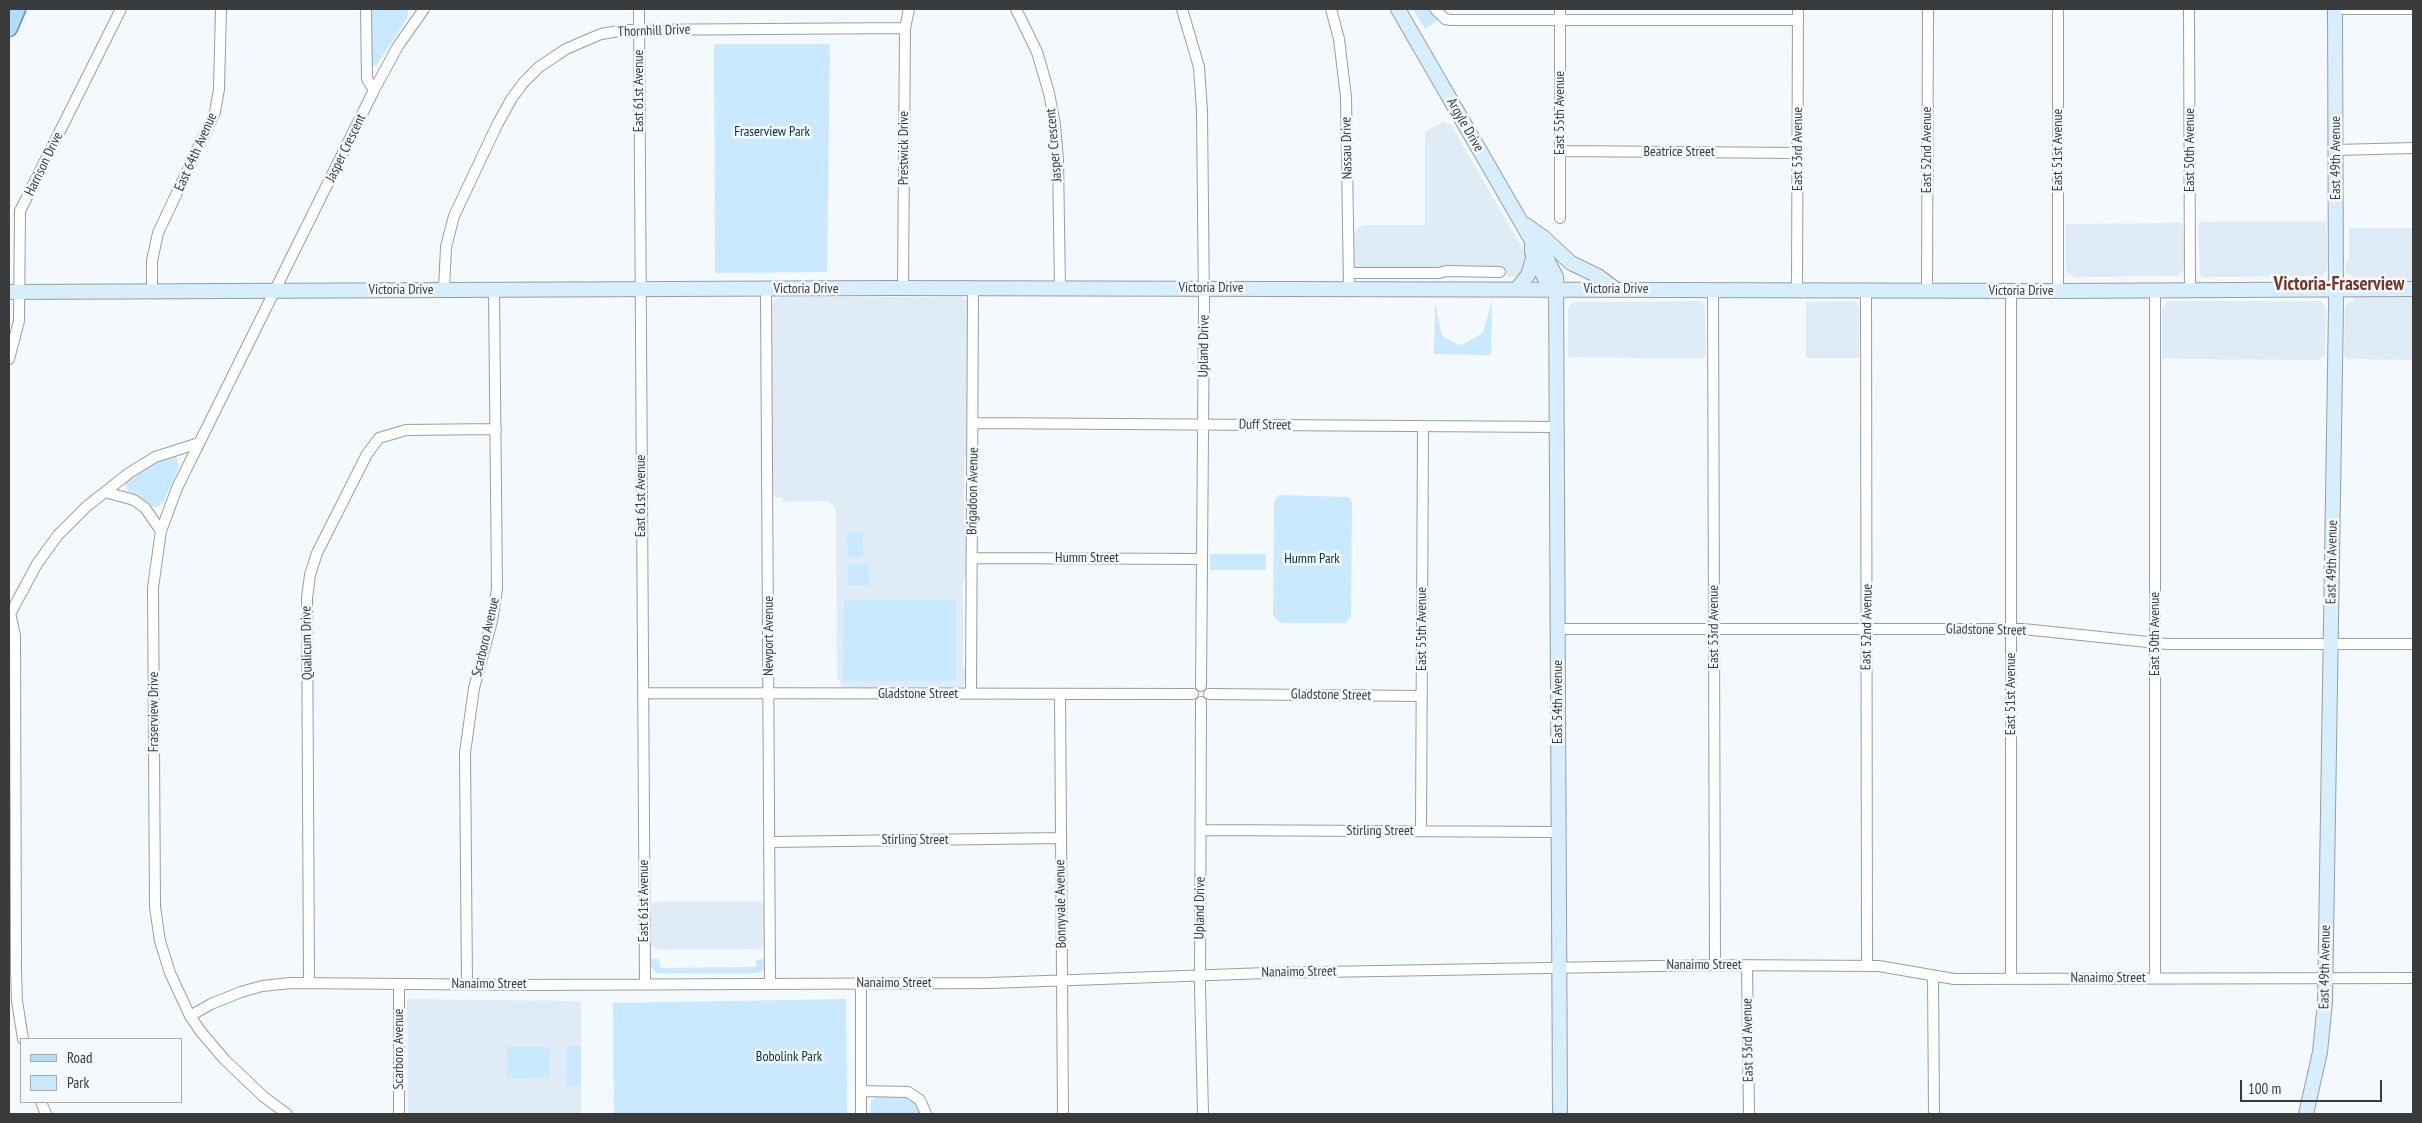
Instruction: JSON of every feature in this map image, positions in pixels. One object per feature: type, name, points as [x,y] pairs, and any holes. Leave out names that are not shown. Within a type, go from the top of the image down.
[{"type":"main road","points":[[9,28],[17,9]]},
{"type":"street","name":"Harrison Drive","points":[[9,360],[17,334],[14,292],[20,211],[120,9]]},
{"type":"street","name":"East 64th Avenue","points":[[152,291],[152,261],[158,233],[215,112],[219,90],[221,9]]},
{"type":"street","points":[[366,9],[367,79],[374,90]]},
{"type":"street","name":"Jasper Crescent","points":[[275,290],[374,90],[398,46],[423,9]]},
{"type":"street","name":"East 61st Avenue","points":[[639,9],[645,984]]},
{"type":"street","name":"Prestwick Drive","points":[[903,288],[905,28],[909,9]]},
{"type":"street","name":"Jasper Crescent","points":[[1016,9],[1037,52],[1049,94],[1055,125],[1058,160],[1060,288]]},
{"type":"street","name":"Upland Drive","points":[[1182,9],[1199,67],[1202,111],[1204,288],[1201,686]]},
{"type":"street","name":"Nassau Drive","points":[[1331,9],[1339,39],[1346,97],[1349,289]]},
{"type":"street","name":"Argyle Drive","points":[[1398,9],[1523,224],[1544,277],[1555,289]]},
{"type":"street","points":[[1436,9],[1445,19],[1798,20]]},
{"type":"street","name":"East 55th Avenue","points":[[1560,9],[1560,218]]},
{"type":"street","name":"East 53rd Avenue","points":[[1797,289],[1798,9]]},
{"type":"street","name":"East 52nd Avenue","points":[[1927,290],[1928,9]]},
{"type":"street","name":"East 51st Avenue","points":[[2058,9],[2058,291]]},
{"type":"street","name":"East 50th Avenue","points":[[2189,9],[2190,291]]},
{"type":"street","points":[[2335,9],[2413,9]]},
{"type":"street","name":"East 49th Avenue","points":[[2306,1114],[2320,1052],[2324,1024],[2336,290],[2335,9]]},
{"type":"street","name":"Thornhill Drive","points":[[444,289],[446,247],[454,216],[512,98],[539,67],[581,41],[602,34],[639,30],[905,28]]},
{"type":"street","points":[[2336,150],[2413,148]]},
{"type":"street","name":"Beatrice Street","points":[[1560,151],[1798,153]]},
{"type":"street","points":[[1523,224],[1543,236],[1571,263],[1598,276],[1614,288]]},
{"type":"street","points":[[1517,289],[1528,275],[1533,248]]},
{"type":"street","points":[[1349,273],[1439,273],[1446,270],[1500,272]]},
{"type":"street","points":[[1439,273],[1440,288]]},
{"type":"street","name":"Victoria Drive","points":[[14,292],[640,288],[1614,288],[2011,291],[2413,289]]},
{"type":"street","name":"Brigadoon Avenue","points":[[971,694],[973,288]]},
{"type":"street","name":"Scarboro Avenue","points":[[467,984],[465,753],[474,688],[492,621],[497,589],[494,289]]},
{"type":"street","name":"Newport Avenue","points":[[766,289],[770,984]]},
{"type":"street","name":"East 54th Avenue","points":[[1555,289],[1560,1114]]},
{"type":"street","name":"East 53rd Avenue","points":[[1713,289],[1715,965]]},
{"type":"street","name":"Fraserview Drive","points":[[275,290],[177,488],[161,531],[153,588],[155,907],[160,942],[170,974],[190,1016],[224,1060],[264,1097],[286,1114]]},
{"type":"street","name":"East 52nd Avenue","points":[[1866,290],[1867,965]]},
{"type":"street","name":"East 51st Avenue","points":[[2011,291],[2011,978]]},
{"type":"street","name":"East 50th Avenue","points":[[2154,978],[2155,291]]},
{"type":"street","name":"Duff Street","points":[[973,423],[1557,426]]},
{"type":"street","name":"East 55th Avenue","points":[[1421,831],[1423,426]]},
{"type":"street","name":"Qualicum Drive","points":[[309,983],[307,598],[310,575],[317,553],[367,454],[379,438],[406,430],[496,429]]},
{"type":"street","points":[[23,1038],[17,1001],[16,970],[12,710],[15,635],[10,615],[36,564],[58,535],[76,516],[129,473],[155,457],[199,443]]},
{"type":"street","points":[[105,492],[134,500],[145,508],[161,531]]},
{"type":"street","name":"Humm Street","points":[[972,558],[1202,559]]},
{"type":"street","name":"Gladstone Street","points":[[1558,630],[2011,630],[2155,643],[2330,642],[2413,644]]},
{"type":"street","points":[[1201,686],[1207,688],[1209,694],[1206,700],[1197,698],[1195,689],[1201,686]]},
{"type":"street","name":"Gladstone Street","points":[[644,692],[1060,694],[1197,698]]},
{"type":"street","name":"Bonnyvale Avenue","points":[[1060,694],[1063,1114]]},
{"type":"street","name":"Gladstone Street","points":[[1209,694],[1422,696]]},
{"type":"street","name":"Upland Drive","points":[[1197,698],[1201,830],[1200,975],[1203,1114]]},
{"type":"street","name":"Stirling Street","points":[[1201,830],[1558,832]]},
{"type":"street","name":"Stirling Street","points":[[770,842],[1060,838]]},
{"type":"street","name":"Nanaimo Street","points":[[190,1016],[211,1004],[240,992],[280,984],[309,983],[861,983],[1715,965],[1867,965],[1954,979],[2413,978]]},
{"type":"street","name":"East 53rd Avenue","points":[[1747,965],[1749,1114]]},
{"type":"street","points":[[1933,976],[1934,1114]]},
{"type":"street","points":[[861,983],[862,1114]]},
{"type":"street","name":"Scarboro Avenue","points":[[399,984],[399,1114]]},
{"type":"street","points":[[861,1091],[908,1092],[920,1100],[926,1114]]},
{"type":"shaded area","points":[[1444,121],[1446,124],[1451,125],[1526,254],[1526,268],[1517,278],[1507,277],[1504,267],[1357,268],[1353,265],[1353,234],[1362,225],[1425,225],[1425,132]]},
{"type":"shaded area","points":[[2320,221],[2326,223],[2327,270],[2322,276],[2202,277],[2200,274],[2198,226],[2200,222]]},
{"type":"shaded area","points":[[2181,223],[2183,226],[2184,270],[2178,276],[2076,277],[2068,274],[2066,270],[2065,224]]},
{"type":"shaded area","points":[[2413,226],[2413,360],[2349,359],[2344,356],[2345,308],[2347,303],[2353,301],[2353,276],[2347,274],[2345,270],[2345,263],[2349,260],[2349,228],[2411,228]]},
{"type":"shaded area","points":[[780,297],[962,297],[968,301],[968,451],[964,458],[964,519],[967,524],[967,573],[963,580],[963,666],[966,672],[966,680],[958,688],[845,688],[841,686],[840,680],[837,679],[836,511],[834,506],[827,501],[783,502],[782,498],[775,497],[773,494],[772,306],[774,300]]},
{"type":"shaded area","points":[[1699,301],[1705,307],[1706,355],[1703,359],[1568,357],[1568,308],[1574,302]]},
{"type":"shaded area","points":[[1853,301],[1860,307],[1859,358],[1806,358],[1806,302]]},
{"type":"shaded area","points":[[2168,301],[2320,301],[2326,308],[2325,355],[2319,360],[2162,359],[2162,307]]},
{"type":"shaded area","points":[[760,901],[765,906],[766,939],[761,949],[659,950],[651,946],[650,905],[654,902]]},
{"type":"shaded area","points":[[407,999],[581,1001],[581,1114],[408,1114]]},
{"type":"green space","points":[[371,9],[408,9],[407,18],[376,66],[371,63]]},
{"type":"green space","points":[[1413,9],[1429,9],[1438,20],[1425,29]]},
{"type":"green space","name":"Fraserview Park","points":[[714,44],[830,44],[827,272],[715,273]]},
{"type":"green space","points":[[1492,301],[1491,355],[1434,354],[1435,303],[1442,336],[1458,345],[1464,344],[1483,333]]},
{"type":"green space","points":[[166,456],[177,458],[179,467],[164,501],[158,507],[150,506],[128,491],[125,484],[129,479]]},
{"type":"green space","name":"Humm Park","points":[[1279,495],[1348,497],[1352,502],[1351,616],[1345,623],[1281,623],[1273,616],[1274,502]]},
{"type":"green space","points":[[847,532],[863,532],[863,557],[848,558]]},
{"type":"green space","points":[[1210,554],[1266,554],[1266,570],[1210,570]]},
{"type":"green space","points":[[848,564],[868,564],[869,585],[848,585]]},
{"type":"green space","points":[[844,600],[956,600],[956,681],[843,681]]},
{"type":"green space","points":[[651,959],[659,959],[660,968],[756,967],[756,960],[764,959],[765,967],[763,971],[757,973],[657,973],[650,966]]},
{"type":"green space","name":"Bobolink Park","points":[[846,999],[847,1114],[614,1114],[613,1003]]},
{"type":"green space","points":[[567,1046],[581,1046],[581,1086],[566,1086]]},
{"type":"green space","points":[[507,1047],[550,1047],[550,1078],[507,1079]]},
{"type":"green space","points":[[877,1096],[907,1097],[917,1104],[921,1114],[870,1114],[871,1101]]},
{"type":"district","name":"Victoria-Fraserview","points":[[2339,285]]}]
